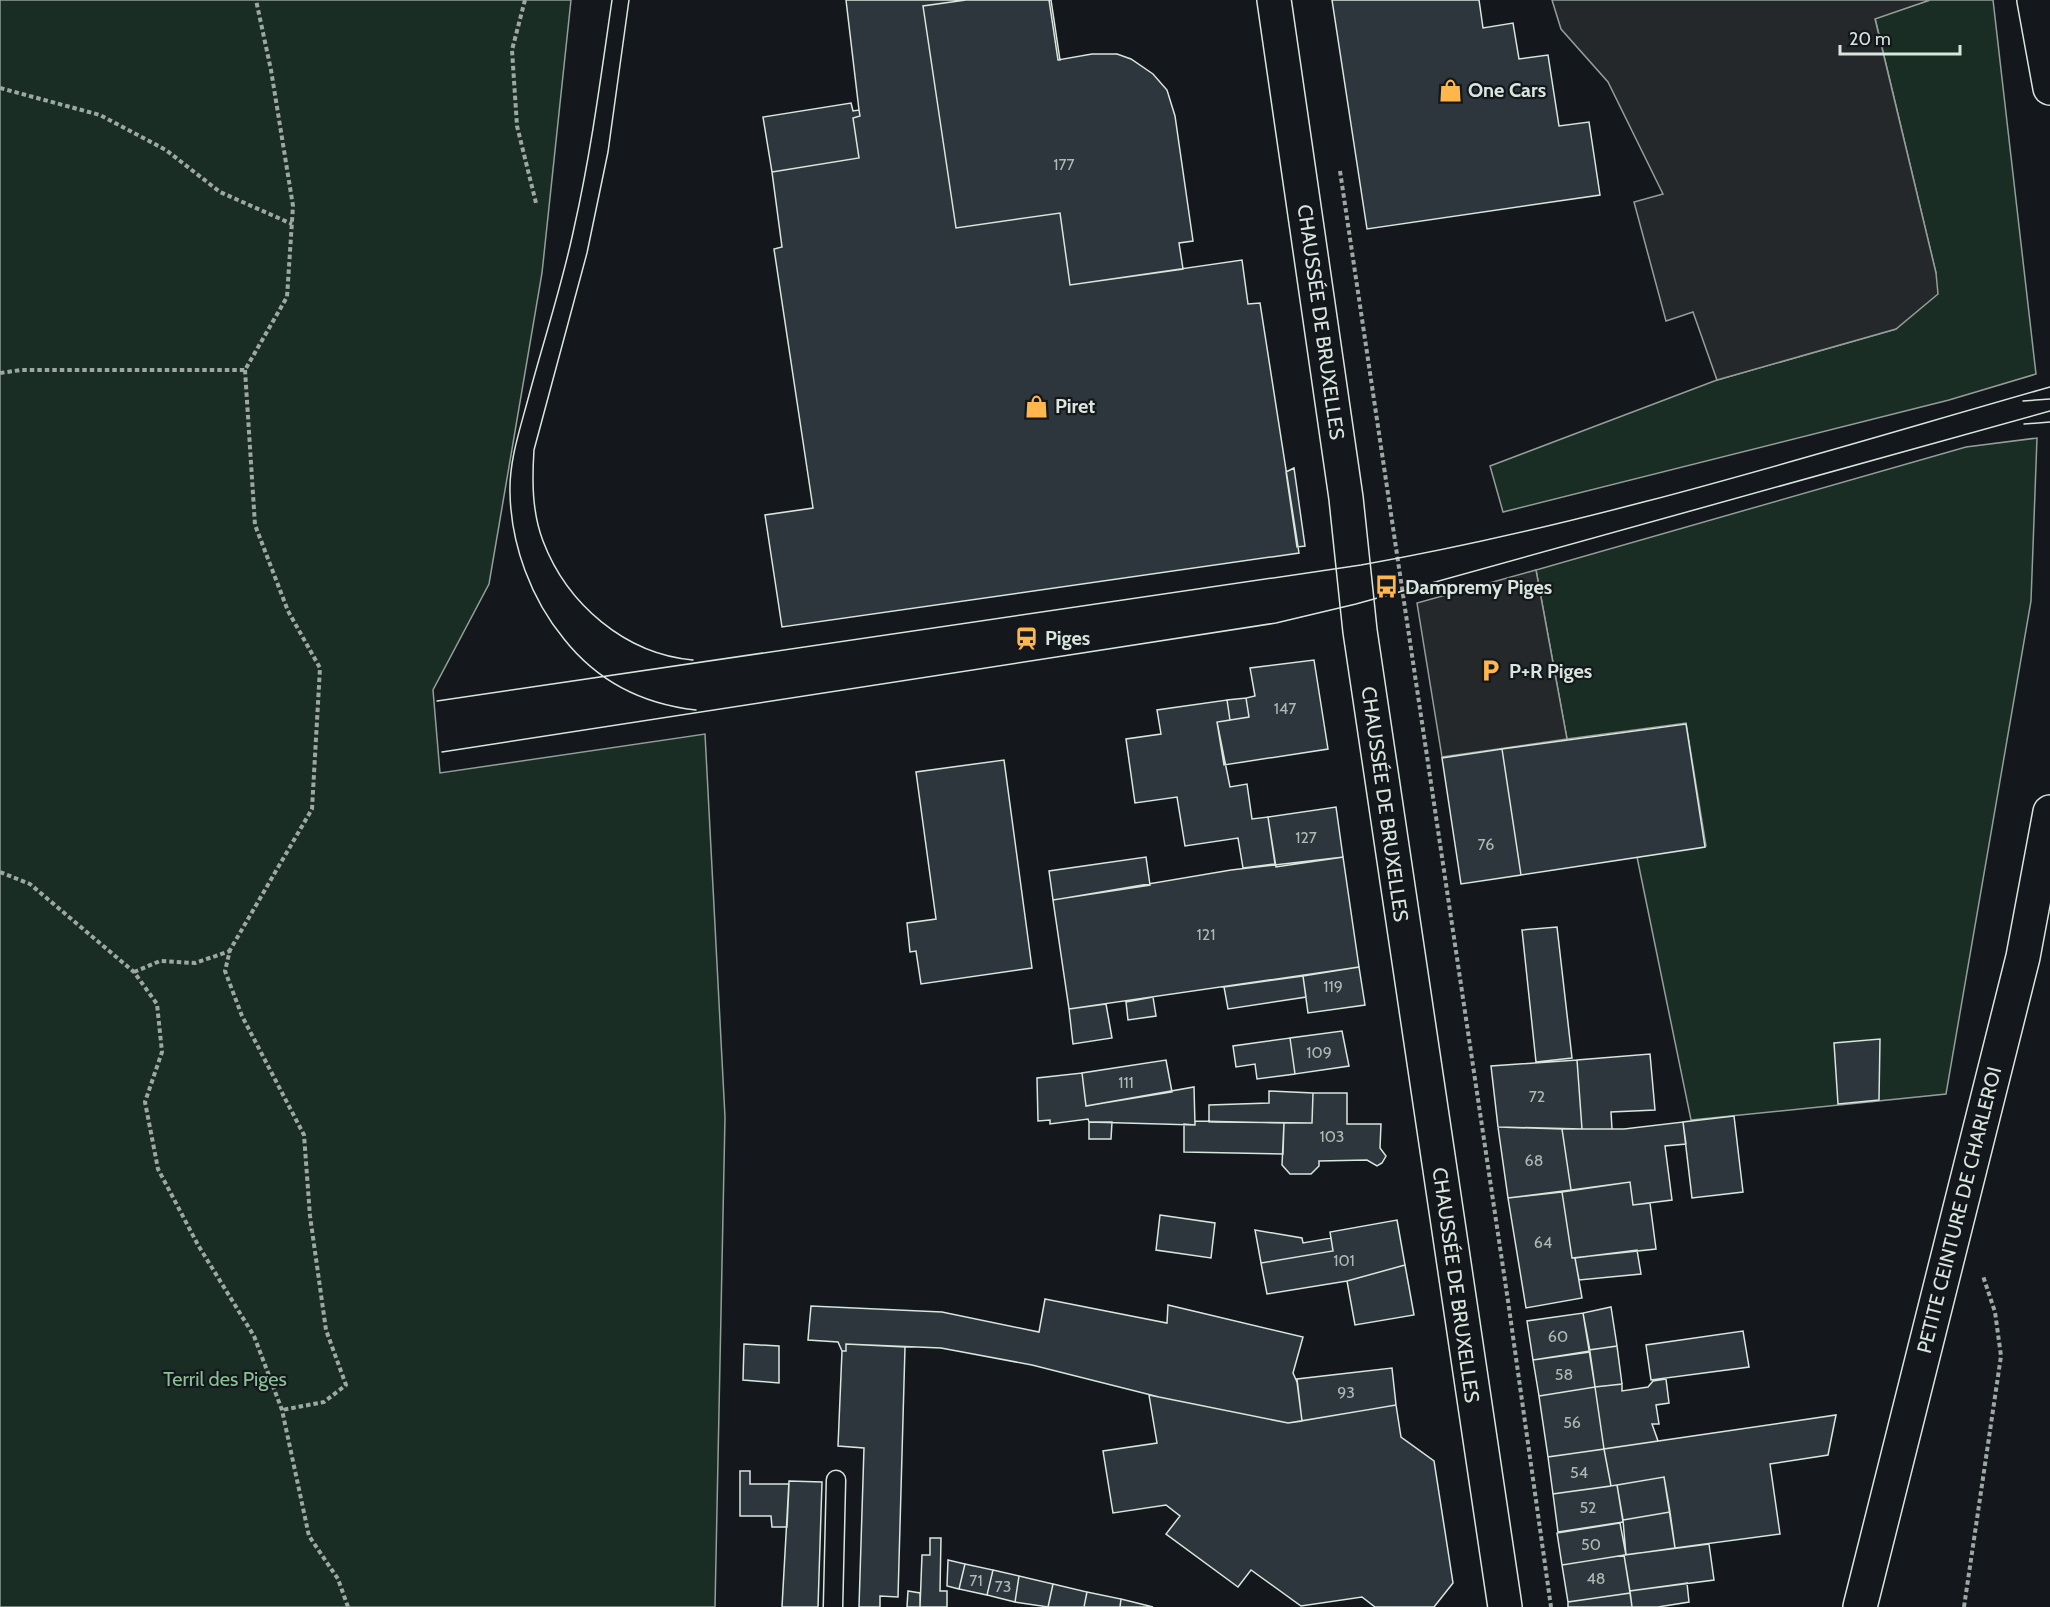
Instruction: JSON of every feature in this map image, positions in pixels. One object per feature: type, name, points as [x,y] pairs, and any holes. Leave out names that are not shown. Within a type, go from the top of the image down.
[{"type":"main road","name":"CHAUSSÉE DE BRUXELLES","points":[[1274,0],[1346,498],[1360,631],[1504,1607]]},
{"type":"main road","points":[[2034,0],[2050,88]]},
{"type":"main road","name":"PETITE CEINTURE DE CHARLEROI","points":[[1860,1607],[2023,957],[2050,812]]},
{"type":"lane","points":[[833,1607],[836,1480]]},
{"type":"path","points":[[256,0],[271,70],[293,206],[287,297],[245,370],[255,525],[288,611],[320,668],[312,810],[230,950],[225,971],[242,1016],[304,1135],[310,1216],[326,1330],[346,1385],[324,1402],[282,1410]]},
{"type":"path","points":[[525,0],[512,50],[517,126],[536,203]]},
{"type":"path","points":[[0,88],[100,115],[166,150],[220,192],[292,224]]},
{"type":"path","points":[[1339,166],[1507,1290],[1551,1607]]},
{"type":"path","points":[[0,373],[21,370],[245,370]]},
{"type":"path","points":[[0,872],[30,884],[134,972],[157,1004],[162,1052],[145,1102],[158,1169],[198,1245],[254,1336],[282,1410],[309,1536],[338,1579],[348,1607]]},
{"type":"path","points":[[134,972],[159,961],[195,963],[230,950]]},
{"type":"path","points":[[1964,1607],[2001,1356],[1995,1312],[1981,1270]]},
{"type":"green space","name":"Terril des Piges","points":[[0,0],[571,0],[542,273],[489,584],[433,690],[440,773],[705,734],[725,1117],[715,1607],[0,1607]]},
{"type":"green space","points":[[1930,0],[1993,0],[2036,374],[1949,400],[1503,512],[1490,466],[1717,380],[1896,329],[1936,273],[1875,18]]},
{"type":"green space","points":[[2037,438],[2031,601],[1946,1094],[1691,1120],[1637,857],[1706,846],[1686,723],[1567,739],[1536,570],[1966,447]]},
{"type":"shaded area","points":[[1552,0],[1930,0],[1875,19],[1936,273],[1938,294],[1896,329],[1717,380],[1693,312],[1666,321],[1634,202],[1663,194],[1608,82],[1561,29]]},
{"type":"shaded area","name":"P+R Piges","points":[[1536,570],[1567,739],[1442,757],[1417,603]]},
{"type":"building","name":"Piret","points":[[846,0],[966,0],[923,6],[956,228],[1060,213],[1070,285],[1242,260],[1248,304],[1260,303],[1299,553],[782,627],[765,515],[813,508],[774,249],[782,247],[772,172],[859,158],[853,118],[860,116]]},
{"type":"building","points":[[966,0],[1049,0],[1058,60],[1092,54],[1117,54],[1131,59],[1153,74],[1167,90],[1175,116],[1193,241],[1179,243],[1183,269],[1070,285],[1060,213],[956,228],[923,6]]},
{"type":"building","points":[[1049,0],[1051,0],[1060,60],[1058,60]]},
{"type":"building","name":"One Cars","points":[[1332,0],[1479,0],[1483,28],[1513,23],[1519,59],[1548,55],[1559,126],[1589,122],[1600,195],[1367,229]]},
{"type":"building","points":[[851,103],[853,111],[859,110],[860,116],[853,118],[859,158],[772,172],[763,117]]},
{"type":"building","points":[[1294,468],[1305,546],[1297,547],[1286,472]]},
{"type":"building","points":[[1314,660],[1328,749],[1224,765],[1217,722],[1249,717],[1246,698],[1255,696],[1250,668]]},
{"type":"building","points":[[1246,698],[1249,717],[1230,720],[1227,700]]},
{"type":"building","points":[[1227,700],[1230,720],[1217,722],[1230,787],[1247,784],[1252,819],[1268,817],[1275,864],[1243,868],[1238,838],[1185,846],[1177,797],[1135,803],[1126,739],[1161,734],[1157,710]]},
{"type":"building","points":[[1686,724],[1705,847],[1521,875],[1502,749]]},
{"type":"building","points":[[1502,749],[1521,875],[1461,884],[1442,758]]},
{"type":"building","points":[[1004,760],[1032,968],[921,984],[916,951],[910,952],[907,923],[936,919],[916,772]]},
{"type":"building","points":[[1336,807],[1343,857],[1276,867],[1268,817]]},
{"type":"building","points":[[1146,857],[1150,885],[1053,900],[1049,871]]},
{"type":"building","points":[[1343,857],[1359,967],[1069,1009],[1053,900],[1231,870]]},
{"type":"building","points":[[1557,927],[1572,1058],[1536,1062],[1522,930]]},
{"type":"building","points":[[1359,967],[1365,1005],[1308,1013],[1303,976]]},
{"type":"building","points":[[1303,976],[1306,997],[1228,1009],[1224,987]]},
{"type":"building","points":[[1153,997],[1156,1016],[1128,1020],[1126,1002]]},
{"type":"building","points":[[1106,1004],[1112,1038],[1073,1044],[1069,1009]]},
{"type":"building","points":[[1342,1031],[1349,1066],[1295,1074],[1290,1038]]},
{"type":"building","points":[[1290,1038],[1295,1074],[1257,1079],[1255,1064],[1236,1067],[1233,1046]]},
{"type":"building","points":[[1880,1039],[1879,1100],[1838,1104],[1834,1043]]},
{"type":"building","points":[[1650,1054],[1655,1110],[1611,1112],[1612,1129],[1582,1129],[1577,1060]]},
{"type":"building","points":[[1166,1060],[1172,1092],[1086,1106],[1082,1073]]},
{"type":"building","points":[[1577,1060],[1582,1129],[1498,1127],[1491,1066]]},
{"type":"building","points":[[1082,1073],[1086,1106],[1194,1087],[1195,1125],[1089,1122],[1088,1119],[1050,1124],[1050,1120],[1038,1121],[1037,1078]]},
{"type":"building","points":[[1269,1091],[1313,1093],[1312,1123],[1209,1122],[1209,1105],[1269,1103]]},
{"type":"building","points":[[1313,1093],[1347,1093],[1347,1124],[1381,1124],[1380,1148],[1386,1156],[1382,1163],[1377,1166],[1367,1160],[1319,1161],[1319,1166],[1311,1174],[1290,1174],[1282,1165],[1284,1123],[1312,1123]]},
{"type":"building","points":[[1734,1116],[1743,1192],[1692,1198],[1683,1122]]},
{"type":"building","points":[[1195,1121],[1284,1123],[1283,1154],[1184,1152],[1184,1124],[1195,1125]]},
{"type":"building","points":[[1089,1122],[1112,1122],[1111,1139],[1089,1139]]},
{"type":"building","points":[[1683,1122],[1686,1144],[1665,1146],[1672,1200],[1633,1205],[1630,1182],[1571,1190],[1562,1129],[1624,1129]]},
{"type":"building","points":[[1498,1127],[1562,1129],[1571,1190],[1508,1198]]},
{"type":"building","points":[[1630,1182],[1633,1205],[1650,1203],[1656,1249],[1572,1258],[1562,1192]]},
{"type":"building","points":[[1562,1192],[1572,1258],[1575,1258],[1582,1298],[1526,1308],[1508,1198]]},
{"type":"building","points":[[1160,1215],[1215,1223],[1211,1258],[1156,1250]]},
{"type":"building","points":[[1397,1220],[1405,1265],[1347,1281],[1267,1294],[1261,1263],[1333,1251],[1330,1232]]},
{"type":"building","points":[[1255,1230],[1302,1238],[1303,1243],[1331,1238],[1333,1251],[1261,1263]]},
{"type":"building","points":[[1637,1250],[1641,1274],[1579,1280],[1575,1258]]},
{"type":"building","points":[[1405,1265],[1414,1315],[1355,1325],[1347,1281]]},
{"type":"building","points":[[1045,1299],[1167,1323],[1168,1305],[1303,1337],[1293,1373],[1297,1382],[1302,1421],[1288,1423],[1159,1397],[1032,1365],[941,1348],[846,1344],[846,1351],[842,1351],[838,1342],[808,1340],[811,1306],[942,1312],[1039,1332]]},
{"type":"building","points":[[1611,1307],[1617,1346],[1589,1350],[1583,1313]]},
{"type":"building","points":[[1583,1313],[1590,1351],[1533,1360],[1527,1321]]},
{"type":"building","points":[[1743,1331],[1749,1367],[1651,1380],[1646,1345]]},
{"type":"building","points":[[744,1344],[779,1346],[779,1383],[743,1380]]},
{"type":"building","points":[[846,1344],[905,1347],[898,1597],[880,1596],[880,1607],[859,1607],[864,1448],[838,1446],[842,1351],[846,1351]]},
{"type":"building","points":[[1617,1346],[1622,1384],[1595,1387],[1589,1350]]},
{"type":"building","points":[[1590,1352],[1595,1387],[1539,1396],[1533,1360]]},
{"type":"building","points":[[1392,1368],[1396,1405],[1302,1421],[1297,1379]]},
{"type":"building","points":[[1666,1379],[1669,1403],[1656,1405],[1659,1424],[1652,1424],[1658,1441],[1604,1449],[1595,1387],[1622,1384],[1622,1391],[1648,1387],[1653,1381]]},
{"type":"building","points":[[1595,1387],[1604,1449],[1548,1457],[1539,1396]]},
{"type":"building","points":[[1149,1395],[1288,1423],[1396,1405],[1401,1437],[1434,1461],[1453,1583],[1434,1607],[1375,1607],[1362,1597],[1301,1606],[1251,1570],[1238,1587],[1166,1534],[1180,1516],[1166,1505],[1113,1513],[1103,1451],[1157,1443]]},
{"type":"building","points":[[1836,1415],[1828,1455],[1770,1464],[1780,1534],[1675,1548],[1664,1477],[1611,1486],[1604,1449]]},
{"type":"building","points":[[1604,1449],[1611,1486],[1553,1494],[1548,1457]]},
{"type":"building","points":[[740,1471],[750,1471],[750,1484],[789,1484],[787,1527],[772,1527],[771,1516],[740,1516]]},
{"type":"building","points":[[1664,1477],[1670,1512],[1623,1520],[1617,1485]]},
{"type":"building","points":[[789,1481],[822,1482],[818,1607],[782,1607]]},
{"type":"building","points":[[1617,1485],[1623,1522],[1558,1532],[1553,1494]]},
{"type":"building","points":[[1670,1512],[1675,1548],[1626,1555],[1623,1520]]},
{"type":"building","points":[[1620,1523],[1626,1555],[1562,1565],[1557,1533]]},
{"type":"building","points":[[930,1538],[941,1538],[940,1591],[947,1591],[947,1607],[920,1607],[922,1555],[930,1555]]},
{"type":"building","points":[[1709,1544],[1714,1580],[1630,1591],[1624,1555]]},
{"type":"building","points":[[1624,1555],[1630,1593],[1568,1602],[1562,1565]]},
{"type":"building","points":[[948,1560],[965,1564],[959,1589],[947,1586]]},
{"type":"building","points":[[965,1564],[993,1570],[987,1595],[959,1589]]},
{"type":"building","points":[[993,1570],[1019,1576],[1015,1602],[987,1595]]},
{"type":"building","points":[[1019,1576],[1053,1584],[1048,1607],[1015,1602]]},
{"type":"building","points":[[1687,1583],[1689,1602],[1658,1607],[1632,1607],[1630,1591]]},
{"type":"building","points":[[1053,1584],[1087,1592],[1084,1607],[1048,1607]]},
{"type":"building","points":[[908,1591],[920,1593],[920,1607],[907,1607]]},
{"type":"building","points":[[1087,1592],[1121,1599],[1120,1607],[1084,1607]]},
{"type":"building","points":[[1630,1593],[1632,1607],[1568,1607],[1568,1602]]},
{"type":"building","points":[[1121,1599],[1153,1607],[1120,1607]]},
{"type":"tram line","points":[[612,0],[591,143],[574,228],[513,457],[510,481],[511,513],[519,552],[533,589],[552,623],[577,654],[606,679],[622,688],[657,702],[696,710]]},
{"type":"tram line","points":[[629,0],[608,152],[587,253],[534,450],[534,496],[543,541],[567,585],[583,605],[602,622],[644,648],[668,656],[693,660]]},
{"type":"tram line","points":[[437,701],[1361,565],[1535,529],[1621,508],[2050,387]]},
{"type":"tram line","points":[[2023,401],[2050,399]]},
{"type":"tram line","points":[[442,752],[1276,623],[1356,604],[2050,411]]},
{"type":"tram line","points":[[2024,424],[2050,422]]},
{"type":"place","name":"One Cars","points":[[1450,90]]},
{"type":"place","name":"Piret","points":[[1037,406]]},
{"type":"place","name":"Dampremy Piges","points":[[1387,587]]},
{"type":"place","name":"Piges","points":[[1027,638]]},
{"type":"place","name":"P+R Piges","points":[[1491,671]]}]
